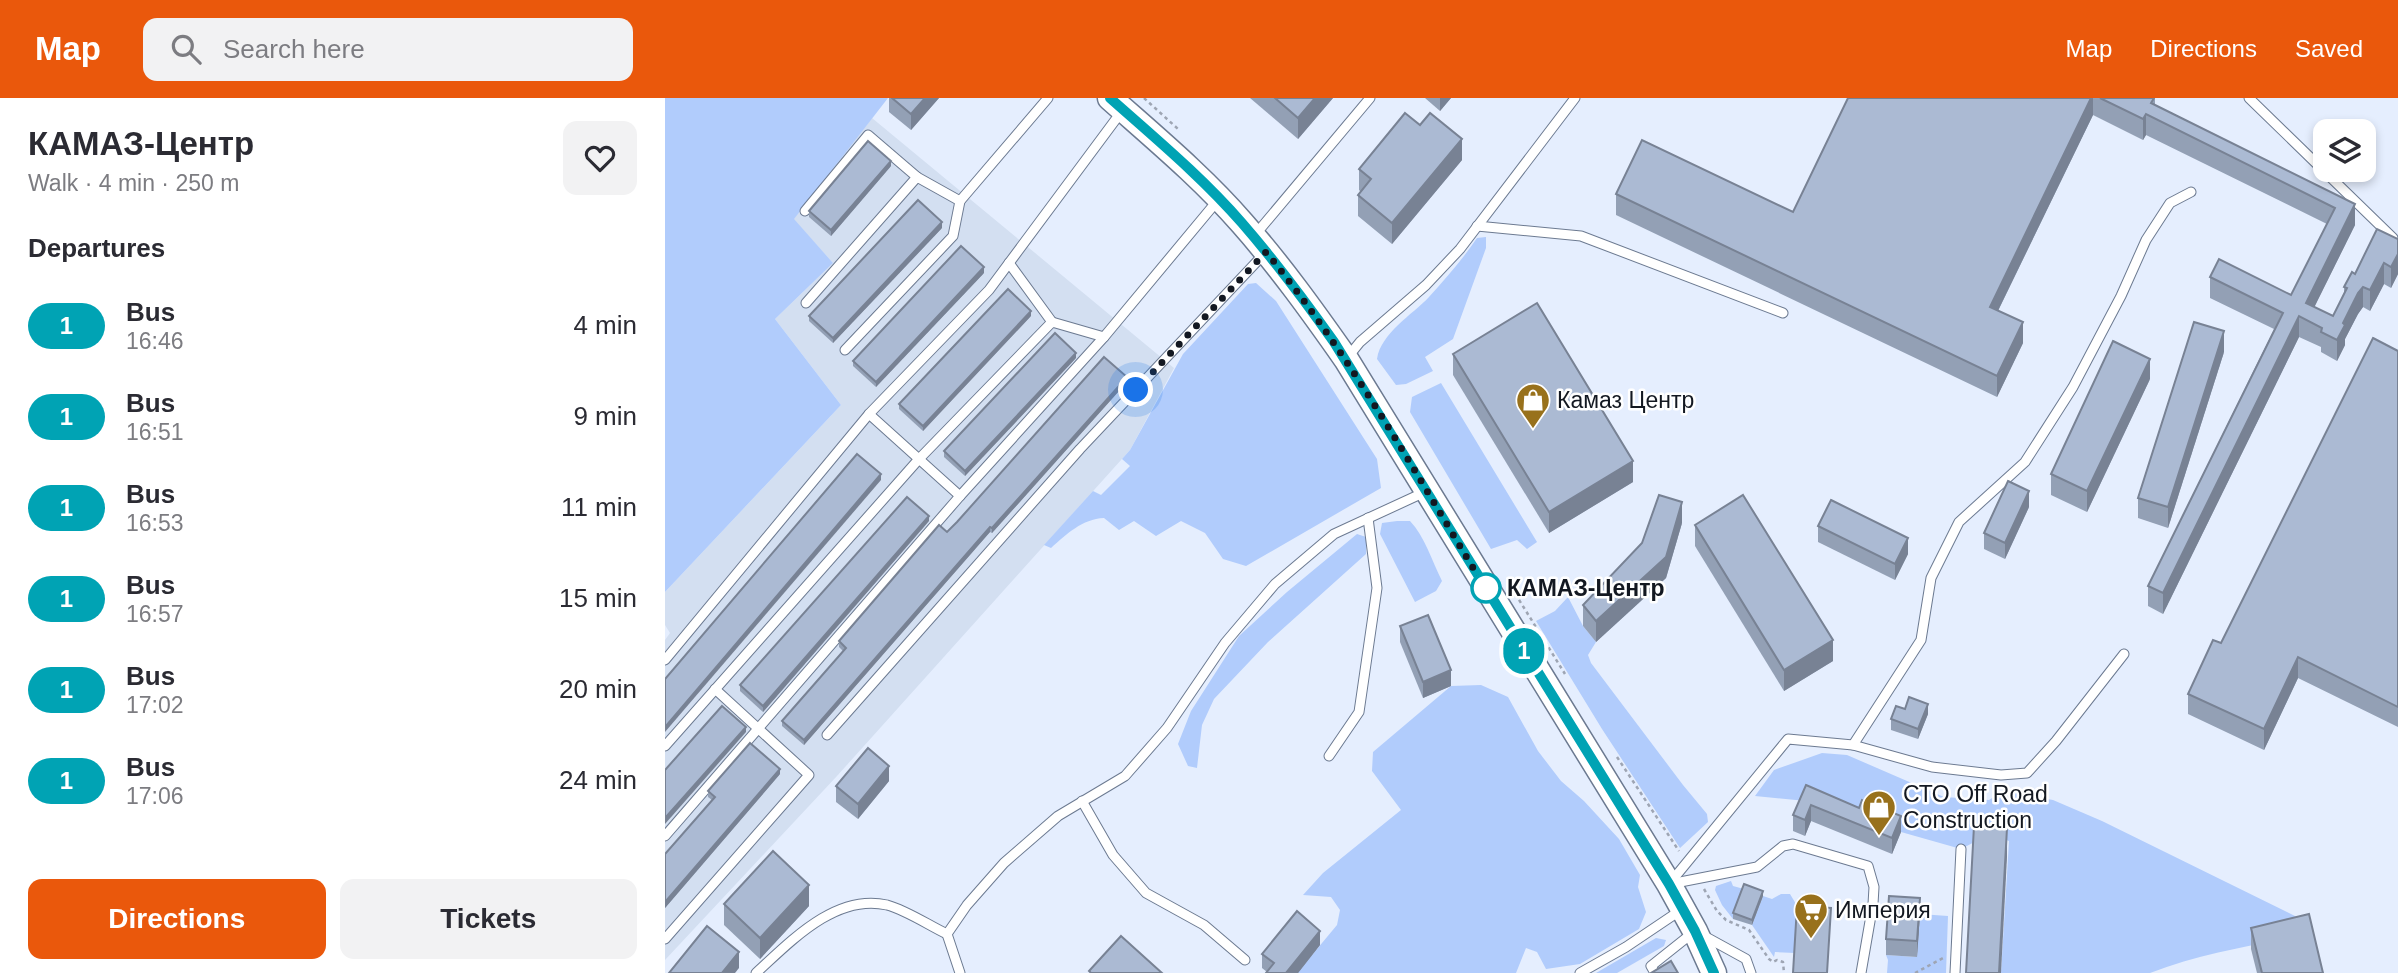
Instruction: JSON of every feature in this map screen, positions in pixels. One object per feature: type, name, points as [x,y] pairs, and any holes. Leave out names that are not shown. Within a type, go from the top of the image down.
[{"type":"street","points":[[1116,104],[1219,198],[1310,307],[1346,359],[1669,884],[1714,973]]},
{"type":"lane","points":[[845,350],[953,236],[960,201],[1048,98]]},
{"type":"lane","points":[[827,735],[1260,244],[1370,98]]},
{"type":"lane","points":[[1346,359],[1360,342],[1426,285],[1460,249],[1575,98]]},
{"type":"lane","points":[[2249,98],[2393,238]]},
{"type":"lane","points":[[665,660],[869,414],[989,290],[1116,104]]},
{"type":"lane","points":[[805,211],[869,135],[917,177],[960,201]]},
{"type":"lane","points":[[806,303],[917,177]]},
{"type":"lane","points":[[1853,745],[1921,640],[1931,578],[1959,522],[2025,462],[2073,387],[2121,296],[2145,240],[2170,203],[2191,192]]},
{"type":"lane","points":[[665,836],[960,496],[1104,337],[1219,198]]},
{"type":"lane","points":[[1477,226],[1581,236],[1783,313]]},
{"type":"lane","points":[[1009,263],[1052,322],[1104,337]]},
{"type":"lane","points":[[665,746],[919,459],[1052,322]]},
{"type":"lane","points":[[869,414],[960,496]]},
{"type":"lane","points":[[947,934],[967,905],[1004,863],[1058,816],[1125,776],[1167,728],[1225,643],[1275,584],[1334,534],[1426,491]]},
{"type":"lane","points":[[1329,756],[1359,712],[1377,588],[1368,518]]},
{"type":"lane","points":[[1669,884],[1788,739],[1853,745],[1932,767],[2001,775],[2027,773],[2056,741],[2124,654]]},
{"type":"lane","points":[[665,939],[809,775],[715,689]]},
{"type":"lane","points":[[1082,801],[1113,855],[1146,893],[1204,925],[1245,960]]},
{"type":"lane","points":[[1669,884],[1757,867],[1783,846],[1793,844],[1868,866],[1874,887],[1873,904],[1861,973]]},
{"type":"lane","points":[[1955,973],[1961,849]]},
{"type":"lane","points":[[757,973],[799,933],[840,909],[864,902],[889,906],[947,934],[960,973]]},
{"type":"lane","points":[[1580,973],[1626,947],[1683,909]]},
{"type":"lane","points":[[1655,973],[1651,967],[1695,931],[1746,959],[1751,973]]},
{"type":"path","points":[[1915,973],[1956,950]]},
{"type":"path","points":[[1769,959],[1783,962],[1784,973]]},
{"type":"shaded area","points":[[665,98],[888,98],[794,219],[833,263],[775,319],[841,405],[665,592]]},
{"type":"shaded area","points":[[872,118],[1174,368],[1130,450],[837,776],[665,960],[665,640],[670,633],[665,625],[665,592],[841,405],[775,319],[833,263],[793,219]]},
{"type":"shaded area","points":[[1486,237],[1486,248],[1453,339],[1425,357],[1433,371],[1406,384],[1396,385],[1377,359],[1384,341],[1429,297],[1477,238]]},
{"type":"shaded area","points":[[1256,283],[1276,301],[1377,459],[1381,488],[1246,566],[1223,559],[1205,533],[1181,521],[1156,536],[1134,521],[1119,530],[1104,518],[1096,519],[1075,528],[1051,548],[1044,545],[1093,491],[1101,495],[1130,466],[1122,459],[1130,450],[1183,354],[1248,284]]},
{"type":"shaded area","points":[[1441,383],[1537,542],[1527,549],[1517,540],[1491,549],[1410,412],[1412,397]]},
{"type":"shaded area","points":[[1410,521],[1415,527],[1442,581],[1436,591],[1415,602],[1380,534],[1382,523]]},
{"type":"shaded area","points":[[1357,534],[1366,537],[1366,554],[1268,642],[1214,699],[1202,725],[1197,768],[1188,766],[1178,744],[1191,711],[1239,636]]},
{"type":"shaded area","points":[[1568,597],[1583,626],[1596,642],[1588,655],[1591,663],[1707,814],[1708,822],[1680,848],[1602,729],[1536,621],[1555,611]]},
{"type":"shaded area","points":[[1481,685],[1508,697],[1538,751],[1561,781],[1584,801],[1619,839],[1640,875],[1638,887],[1646,912],[1639,929],[1580,964],[1546,969],[1537,952],[1526,948],[1516,973],[1297,973],[1337,925],[1340,910],[1331,897],[1303,895],[1323,873],[1401,810],[1372,771],[1373,752],[1451,686]]},
{"type":"shaded area","points":[[1822,753],[1847,755],[1944,797],[1989,800],[2003,791],[2053,800],[2102,821],[2297,917],[2309,934],[2209,955],[2150,973],[2001,973],[2009,841],[1990,834],[1961,849],[1901,832],[1863,816],[1806,801],[1755,796],[1774,770]]},
{"type":"shaded area","points":[[1731,881],[1733,886],[1744,889],[1733,919],[1715,890],[1716,886]]},
{"type":"shaded area","points":[[1781,894],[1790,894],[1796,904],[1795,953],[1775,952],[1774,957],[1752,925],[1763,896],[1772,899]]},
{"type":"shaded area","points":[[1920,914],[1948,916],[1946,973],[1887,973],[1886,955],[1917,957]]},
{"type":"shaded area","points":[[1656,938],[1666,940],[1664,946],[1617,973],[1596,973]]},
{"type":"building","points":[[892,98],[925,98],[911,114]]},
{"type":"building","points":[[1275,98],[1315,98],[1298,118]]},
{"type":"building","points":[[1848,98],[2091,98],[1990,307],[2023,322],[1997,376],[1616,194],[1642,140],[1793,212]]},
{"type":"building","points":[[2100,98],[2154,98],[2151,103],[2355,204],[2306,303],[2333,316],[2347,288],[2344,287],[2352,272],[2355,274],[2377,229],[2398,239],[2398,254],[2391,267],[2384,263],[2370,290],[2363,287],[2358,293],[2337,340],[2321,332],[2322,328],[2299,316],[2163,593],[2148,586],[2283,313],[2210,277],[2219,259],[2291,295],[2335,208],[2146,114],[2143,119]]},
{"type":"building","points":[[1405,113],[1420,125],[1430,113],[1462,139],[1392,223],[1358,195],[1371,179],[1359,169]]},
{"type":"building","points":[[868,141],[891,161],[831,230],[809,211]]},
{"type":"building","points":[[918,200],[942,222],[833,338],[809,316]]},
{"type":"building","points":[[961,246],[984,267],[876,382],[853,361]]},
{"type":"building","points":[[1008,289],[1031,311],[923,426],[899,404]]},
{"type":"building","points":[[1537,303],[1633,461],[1549,512],[1453,354]]},
{"type":"building","points":[[2194,322],[2224,331],[2168,507],[2138,498]]},
{"type":"building","points":[[1055,333],[1076,353],[965,471],[944,451]]},
{"type":"building","points":[[2373,338],[2398,351],[2398,707],[2298,657],[2264,729],[2188,694],[2213,640],[2221,643]]},
{"type":"building","points":[[2113,341],[2150,359],[2087,491],[2051,474]]},
{"type":"building","points":[[1104,357],[1127,377],[992,528],[990,527],[804,740],[782,721],[846,648],[839,641],[939,525],[947,532],[957,522]]},
{"type":"building","points":[[857,454],[881,474],[665,727],[665,679]]},
{"type":"building","points":[[2008,481],[2029,491],[2005,543],[1984,533]]},
{"type":"building","points":[[1659,495],[1682,502],[1666,557],[1596,621],[1583,605],[1642,543]]},
{"type":"building","points":[[1743,495],[1833,640],[1784,670],[1695,525]]},
{"type":"building","points":[[907,497],[929,516],[763,706],[740,685]]},
{"type":"building","points":[[1831,500],[1908,538],[1895,564],[1818,526]]},
{"type":"building","points":[[1428,615],[1451,670],[1423,682],[1400,626]]},
{"type":"building","points":[[1909,697],[1928,704],[1918,729],[1891,719],[1896,706],[1905,709]]},
{"type":"building","points":[[722,706],[746,727],[665,818],[665,770]]},
{"type":"building","points":[[750,743],[780,769],[665,902],[665,854],[715,797],[708,791]]},
{"type":"building","points":[[868,748],[889,766],[858,804],[836,786]]},
{"type":"building","points":[[1806,785],[1859,808],[1862,800],[1901,816],[1892,838],[1811,805],[1805,820],[1793,815]]},
{"type":"building","points":[[1974,826],[2007,828],[1999,973],[1966,973]]},
{"type":"building","points":[[773,851],[809,885],[760,938],[724,904]]},
{"type":"building","points":[[1744,884],[1763,891],[1752,920],[1733,913]]},
{"type":"building","points":[[1889,896],[1920,898],[1917,941],[1886,939]]},
{"type":"building","points":[[1797,906],[1831,908],[1827,973],[1793,973]]},
{"type":"building","points":[[1297,911],[1320,931],[1286,973],[1266,973],[1274,963],[1262,954]]},
{"type":"building","points":[[2309,914],[2323,973],[2262,973],[2251,928]]},
{"type":"building","points":[[707,926],[739,952],[722,973],[669,973]]},
{"type":"building","points":[[1121,936],[1162,973],[1091,973],[1089,971]]},
{"type":"building","points":[[1671,961],[1678,973],[1651,973]]},
{"type":"bus line","name":"1","points":[[1110,98],[1219,198],[1242,223],[1310,307],[1346,359],[1669,884],[1714,973]]},
{"type":"place","name":"Камаз Центр","points":[[1533,430]]},
{"type":"place","name":"КАМАЗ-Центр","points":[[1486,588]]},
{"type":"place","name":"СТО Off Road Construction","points":[[1879,837]]},
{"type":"place","name":"Империя","points":[[1811,940]]},
{"type":"route","points":[[1136,390],[1266,252],[1310,307],[1346,359],[1487,591],[1486,588]]}]
